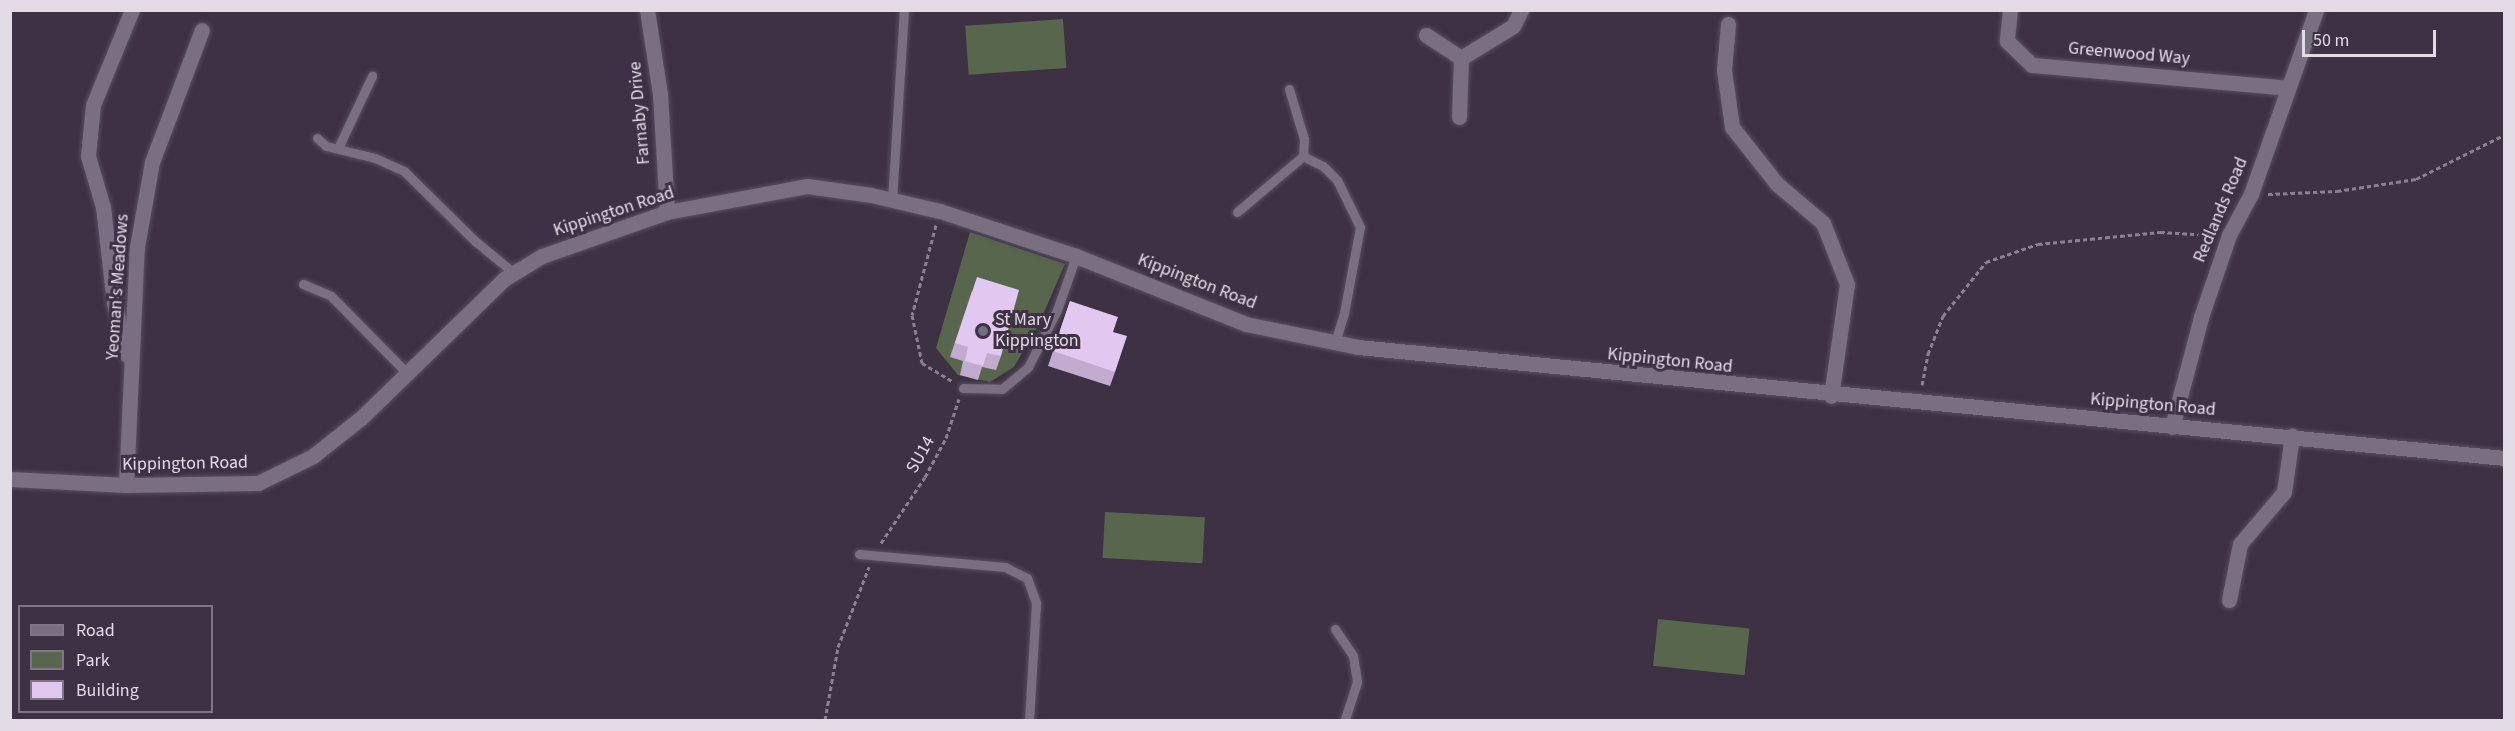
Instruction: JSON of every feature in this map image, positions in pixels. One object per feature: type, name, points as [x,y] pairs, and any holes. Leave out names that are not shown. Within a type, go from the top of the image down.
[{"type":"street","points":[[131,374],[114,303],[103,207],[88,156],[93,105],[132,10]]},
{"type":"street","name":"Farnaby Drive","points":[[647,10],[660,94],[667,212]]},
{"type":"street","points":[[1461,58],[1513,26],[1521,10]]},
{"type":"street","name":"Greenwood Way","points":[[2010,10],[2007,41],[2032,65],[2288,88]]},
{"type":"street","name":"Redlands Road","points":[[2172,427],[2201,316],[2229,236],[2251,194],[2316,10]]},
{"type":"street","points":[[1728,24],[1724,70],[1732,127],[1777,184],[1823,223],[1847,284],[1831,396]]},
{"type":"street","name":"Yeoman's Meadows","points":[[126,485],[137,247],[152,162],[202,30]]},
{"type":"street","points":[[1426,34],[1461,58]]},
{"type":"street","points":[[1459,117],[1461,58]]},
{"type":"street","name":"Kippington Road","points":[[10,479],[126,485],[258,483],[313,456],[360,418],[405,371],[514,273],[542,256],[667,212],[807,186],[892,200],[940,211],[1076,256],[1246,324],[1335,343],[1831,396],[2292,436],[2505,459]]},
{"type":"street","points":[[2229,600],[2240,544],[2284,492],[2292,436]]},
{"type":"lane","points":[[892,200],[904,10]]},
{"type":"lane","points":[[338,148],[372,75]]},
{"type":"lane","points":[[1238,212],[1303,156],[1304,139],[1289,89]]},
{"type":"lane","points":[[317,138],[338,148],[375,158],[404,171],[475,241],[514,273]]},
{"type":"lane","points":[[1303,156],[1323,166],[1337,180],[1360,227],[1344,313],[1335,343]]},
{"type":"lane","points":[[963,388],[1002,389],[1028,367],[1057,310],[1076,256]]},
{"type":"lane","points":[[303,284],[331,296],[405,371]]},
{"type":"lane","points":[[859,554],[1005,567],[1027,578],[1036,603],[1029,720]]},
{"type":"lane","points":[[1335,629],[1353,656],[1357,682],[1345,720]]},
{"type":"path","points":[[2251,194],[2337,191],[2416,179],[2505,135]]},
{"type":"path","points":[[940,211],[912,315],[922,363],[963,388]]},
{"type":"path","points":[[1919,402],[1928,354],[1943,316],[1986,262],[2038,244],[2160,232],[2229,236]]},
{"type":"path","name":"SU14","points":[[825,720],[838,647],[856,594],[875,555],[926,477],[946,438],[963,388]]},
{"type":"green space","points":[[1063,19],[1066,68],[969,75],[965,26]]},
{"type":"green space","points":[[970,232],[1065,264],[1039,324],[1014,367],[990,382],[958,375],[936,348]]},
{"type":"green space","points":[[1105,512],[1205,517],[1202,563],[1103,558]]},
{"type":"green space","points":[[1658,619],[1749,629],[1745,675],[1653,666]]},
{"type":"building","name":"St Mary Kippington","points":[[977,277],[1019,290],[1001,356],[987,353],[983,366],[965,361],[968,347],[955,343]]},
{"type":"building","points":[[1070,301],[1118,317],[1113,332],[1127,336],[1115,372],[1053,351]]},
{"type":"place","name":"St Mary Kippington","points":[[983,331]]}]
